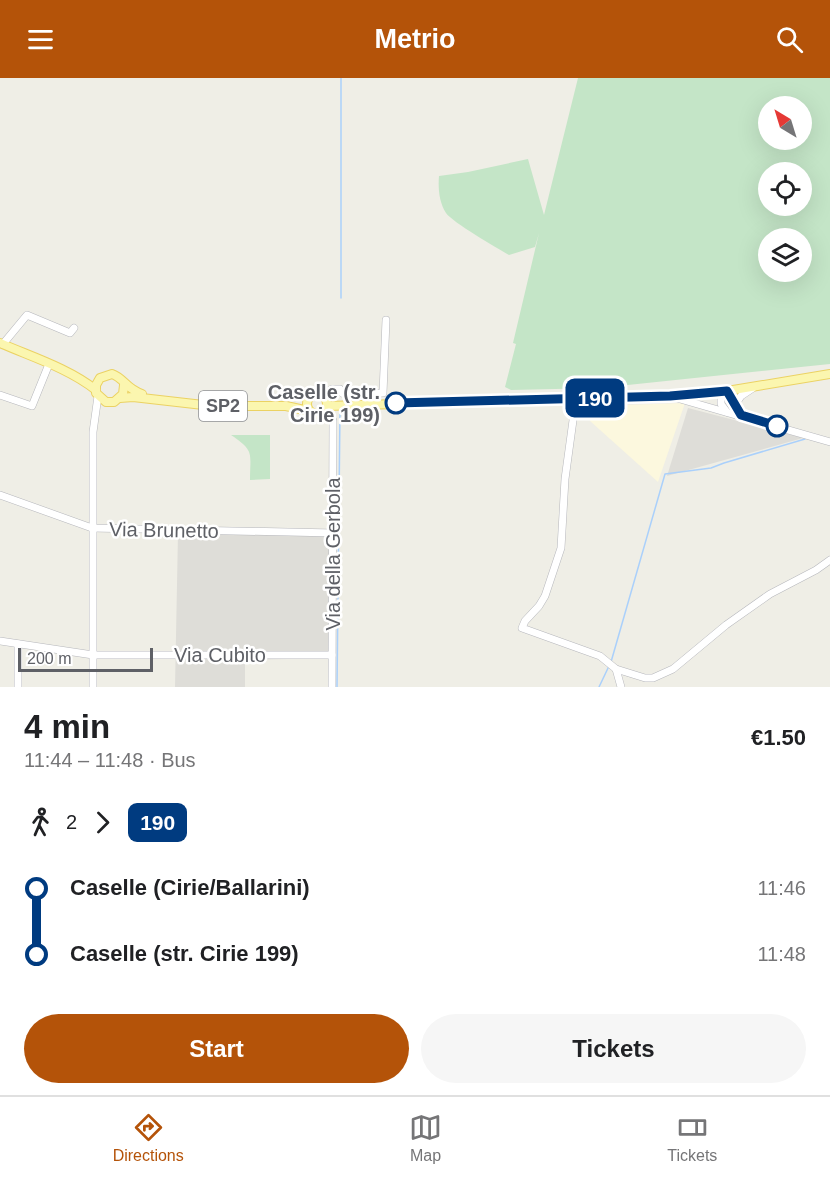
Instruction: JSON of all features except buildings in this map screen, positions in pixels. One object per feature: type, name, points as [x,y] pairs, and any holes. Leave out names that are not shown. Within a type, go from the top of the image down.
[{"type":"main road","points":[[1,344],[85,381],[105,402],[133,397],[160,401]]},
{"type":"main road","points":[[51,365],[87,376],[100,378],[108,374],[116,375],[133,391],[160,401]]},
{"type":"main road","points":[[325,402],[317,415],[309,411],[306,404],[314,394],[325,402],[339,405],[670,396],[727,391],[830,374]]},
{"type":"main road","points":[[97,393],[100,378]]},
{"type":"main road","points":[[120,398],[124,385]]},
{"type":"main road","name":"SP2","points":[[286,406],[309,398]]},
{"type":"main road","name":"SP2","points":[[160,401],[212,406],[286,406],[309,411]]},
{"type":"street","points":[[1,344],[27,315],[70,333],[74,328]]},
{"type":"street","points":[[333,421],[325,402],[329,394],[337,389],[346,395],[383,393],[386,320]]},
{"type":"street","points":[[0,395],[32,406],[51,365]]},
{"type":"street","points":[[735,405],[745,392],[760,386]]},
{"type":"street","points":[[729,414],[721,404],[721,398],[727,391],[741,415],[756,421]]},
{"type":"street","points":[[93,687],[93,432],[97,393]]},
{"type":"street","points":[[670,396],[830,442]]},
{"type":"street","points":[[574,399],[565,479],[561,548],[545,596],[522,628],[600,656],[616,669],[645,678],[663,675],[726,625],[770,594],[830,560]]},
{"type":"street","points":[[93,432],[102,411],[110,402]]},
{"type":"street","points":[[317,415],[327,415],[333,421]]},
{"type":"street","name":"Via della Gerbola","points":[[332,687],[333,421]]},
{"type":"street","name":"Via Brunetto","points":[[0,495],[92,528],[334,533]]},
{"type":"street","name":"Via Cubito","points":[[0,641],[93,655],[332,655]]},
{"type":"street","points":[[18,644],[18,687]]},
{"type":"street","points":[[616,669],[621,687]]},
{"type":"shaded area","points":[[685,403],[658,482],[590,421],[595,406]]},
{"type":"shaded area","points":[[688,408],[803,438],[667,476]]},
{"type":"shaded area","points":[[333,530],[331,658],[245,660],[245,687],[175,687],[178,533]]},
{"type":"green space","points":[[578,78],[830,78],[830,364],[599,388],[511,390],[505,387],[539,233],[535,247],[509,255],[465,228],[446,213],[439,195],[439,176],[528,159],[544,215]]},
{"type":"green space","points":[[231,435],[270,435],[270,479],[250,480],[248,449]]},
{"type":"waterway","points":[[341,78],[341,298]]},
{"type":"waterway","points":[[337,687],[340,410]]},
{"type":"waterway","points":[[611,662],[665,474],[711,468],[805,439]]},
{"type":"waterway","points":[[599,687],[609,666]]},
{"type":"bus line","name":"190","points":[[396,403],[670,396],[727,391],[741,415],[777,426]]},
{"type":"place","name":"Caselle (str. Cirie 199)","points":[[396,403]]}]
